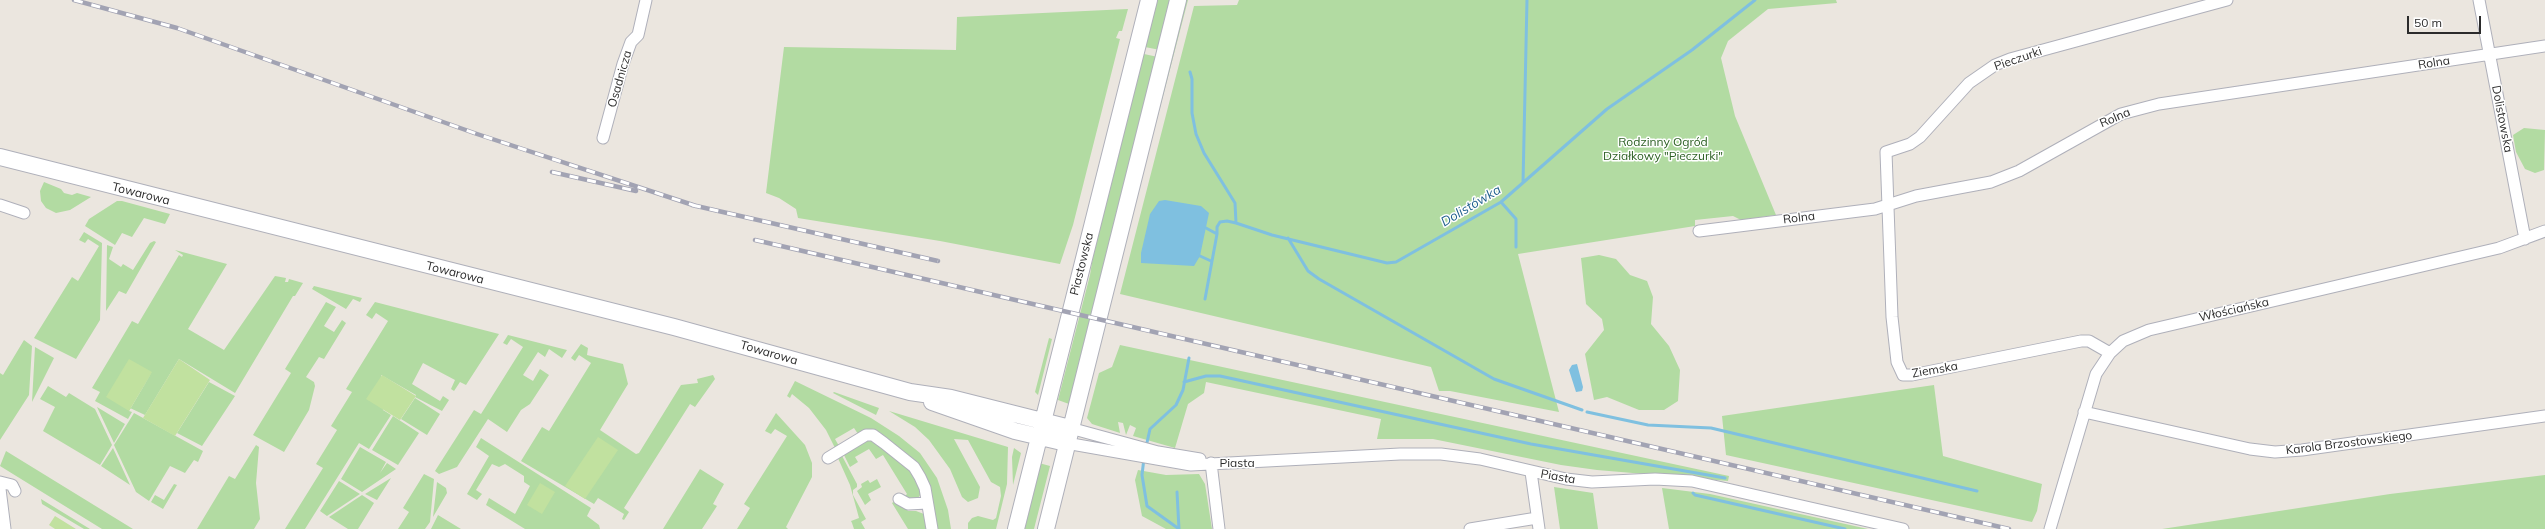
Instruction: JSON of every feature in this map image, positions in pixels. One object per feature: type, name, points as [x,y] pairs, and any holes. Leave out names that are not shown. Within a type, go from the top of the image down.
[{"type":"main road","name":"Piastowska","points":[[1016,529],[1149,0]]},
{"type":"main road","points":[[1046,529],[1178,0]]},
{"type":"main road","name":"Towarowa","points":[[0,157],[674,327],[990,415],[1039,437],[1068,436]]},
{"type":"main road","name":"Towarowa","points":[[990,415],[1043,421],[1068,436]]},
{"type":"street","name":"Osadnicza","points":[[603,138],[623,64],[631,42],[638,35],[646,0]]},
{"type":"street","name":"Pieczurki","points":[[1890,204],[1886,152],[1910,144],[1920,137],[1969,83],[1986,70],[2010,59],[2227,0]]},
{"type":"street","name":"Dolistowska","points":[[2479,0],[2525,239]]},
{"type":"street","name":"Rolna","points":[[1699,231],[1875,209],[1921,194],[2004,178],[2103,123],[2140,108],[2545,46]]},
{"type":"street","name":"Ziemska","points":[[1890,204],[1892,317],[1897,362],[1903,375],[1912,375],[2081,341],[2089,341],[2110,352]]},
{"type":"street","points":[[0,205],[24,213]]},
{"type":"street","name":"Włościańska","points":[[2050,529],[2099,366],[2110,352],[2124,341],[2149,330],[2492,250],[2545,231]]},
{"type":"street","name":"Karola Brzostowskiego","points":[[2084,412],[2250,449],[2275,452],[2302,450],[2545,416]]},
{"type":"street","points":[[828,458],[862,437],[873,435],[914,467],[925,488],[926,503],[932,529]]},
{"type":"street","name":"Piasta","points":[[1068,436],[1135,451]]},
{"type":"street","name":"Piasta","points":[[1068,436],[1157,456],[1211,463],[1252,463],[1419,453],[1468,457],[1531,472],[1592,482],[1655,479],[1692,481],[1903,529]]},
{"type":"street","points":[[1211,463],[1219,529]]},
{"type":"street","points":[[1470,529],[1538,524],[1531,472]]},
{"type":"street","points":[[0,482],[12,485],[15,491]]},
{"type":"street","points":[[0,489],[5,529]]},
{"type":"street","points":[[899,499],[908,504],[926,503]]},
{"type":"green space","points":[[1155,0],[1172,0],[1160,50],[1145,47],[1144,54],[1158,57],[1069,404],[1058,400],[1090,275],[1098,225]]},
{"type":"green space","points":[[1184,0],[1188,0],[1108,308]]},
{"type":"green space","name":"Rodzinny Ogród Działkowy \"Pieczurki\"","points":[[1239,0],[1836,0],[1837,3],[1768,9],[1728,41],[1721,58],[1735,116],[1776,215],[1741,220],[1733,216],[1695,220],[1695,226],[1518,254],[1559,412],[1450,391],[1439,391],[1431,367],[1120,294],[1194,6],[1237,5]]},
{"type":"green space","points":[[1128,9],[1122,31],[1119,31],[1116,38],[1120,39],[1073,225],[1060,264],[940,241],[798,218],[796,209],[779,198],[766,193],[784,47],[956,50],[957,17]]},
{"type":"green space","points":[[2524,128],[2545,130],[2544,170],[2535,173],[2525,169],[2516,152],[2513,135]]},
{"type":"green space","points":[[44,182],[61,189],[64,193],[72,195],[77,193],[91,197],[70,210],[56,213],[46,208],[41,201],[40,191]]},
{"type":"green space","points":[[117,201],[170,214],[165,224],[144,218],[132,237],[122,233],[115,245],[85,226],[89,219]]},
{"type":"green space","points":[[84,232],[102,243],[100,320],[76,359],[34,338],[72,277],[78,281],[99,246],[88,239],[85,243],[79,240]]},
{"type":"green space","points":[[154,241],[156,242],[126,294],[119,291],[106,311],[107,245],[113,247],[109,259],[121,267],[123,264],[133,270],[150,243]]},
{"type":"green space","points":[[175,250],[227,264],[188,329],[224,350],[275,276],[286,278],[285,282],[288,282],[289,279],[303,283],[295,296],[293,296],[235,393],[179,359],[145,415],[131,408],[129,411],[132,412],[128,419],[95,401],[100,392],[92,388],[132,321],[138,324],[179,255],[182,257],[183,255]]},
{"type":"green space","points":[[1599,255],[1616,259],[1630,275],[1647,281],[1653,297],[1651,324],[1669,346],[1680,370],[1678,401],[1664,410],[1639,410],[1607,397],[1594,400],[1585,354],[1604,330],[1602,319],[1586,304],[1581,258]]},
{"type":"green space","points":[[314,286],[362,298],[360,302],[353,299],[346,309],[312,289]]},
{"type":"green space","points":[[326,302],[336,307],[324,326],[334,332],[342,320],[346,323],[324,359],[319,357],[306,377],[314,382],[315,386],[309,410],[284,452],[253,435],[291,373],[285,369]]},
{"type":"green space","points":[[375,302],[499,334],[466,385],[460,382],[454,391],[451,389],[455,380],[423,363],[412,384],[440,401],[443,396],[449,400],[442,411],[415,397],[416,395],[381,375],[383,410],[391,415],[369,449],[359,443],[305,529],[285,529],[323,468],[316,464],[337,430],[331,426],[352,392],[346,389],[388,321],[376,313],[372,319],[366,315]]},
{"type":"green space","points":[[508,335],[567,350],[562,358],[549,349],[545,357],[538,352],[523,375],[533,381],[540,369],[549,375],[530,404],[521,410],[507,432],[488,419],[457,467],[439,474],[435,471],[474,410],[481,414],[523,347],[511,339],[507,345],[503,343]]},
{"type":"green space","points":[[1049,338],[1052,339],[1038,395],[1035,392]]},
{"type":"green space","points":[[24,340],[32,346],[29,395],[0,440],[0,373],[3,375]]},
{"type":"green space","points":[[581,344],[588,348],[587,355],[623,364],[628,384],[600,430],[636,454],[639,453],[681,385],[698,383],[697,379],[713,375],[715,379],[695,407],[690,404],[624,508],[629,512],[624,520],[622,519],[624,514],[598,498],[594,504],[521,461],[542,427],[549,431],[591,363],[579,355],[575,361],[571,358]]},
{"type":"green space","points":[[1120,345],[1729,476],[1728,481],[1597,470],[1561,465],[1433,439],[1377,439],[1381,419],[1206,382],[1204,393],[1188,404],[1175,448],[1133,436],[1136,428],[1130,425],[1126,435],[1123,423],[1118,422],[1120,433],[1092,424],[1087,418],[1099,373],[1112,367]]},
{"type":"green space","points":[[35,347],[54,358],[32,402]]},
{"type":"green space","points":[[129,359],[152,372],[129,411],[106,397]]},
{"type":"green space","points":[[179,359],[210,380],[175,436],[143,418]]},
{"type":"green space","points":[[382,375],[416,396],[400,420],[366,399]]},
{"type":"green space","points":[[795,381],[871,418],[899,436],[920,453],[937,478],[948,510],[951,529],[937,529],[933,513],[902,453],[858,434],[854,428],[835,439],[839,446],[835,448],[826,430],[809,408],[792,394],[790,398],[787,396]]},
{"type":"green space","points":[[209,382],[235,396],[202,446],[177,433]]},
{"type":"green space","points":[[1934,385],[1943,456],[2042,484],[2037,511],[2032,522],[1726,455],[1722,416]]},
{"type":"green space","points":[[48,386],[66,397],[69,393],[95,409],[112,445],[100,465],[43,431],[55,407],[40,399]]},
{"type":"green space","points":[[834,392],[879,408],[876,415],[833,393]]},
{"type":"green space","points":[[415,398],[440,414],[427,435],[401,419]]},
{"type":"green space","points":[[97,407],[125,424],[114,443]]},
{"type":"green space","points":[[889,411],[1008,447],[1007,484],[996,529],[968,529],[968,523],[972,518],[978,516],[993,520],[996,518],[1001,496],[1000,487],[991,482],[968,440],[954,439],[980,487],[978,498],[968,502],[962,497],[950,469],[929,440],[915,427]]},
{"type":"green space","points":[[134,413],[203,451],[198,462],[194,460],[185,473],[170,466],[149,501],[136,492],[114,445]]},
{"type":"green space","points":[[776,413],[805,445],[812,463],[812,477],[786,527],[788,529],[737,529],[750,508],[744,504],[787,436],[775,429],[771,434],[765,431]]},
{"type":"green space","points":[[393,416],[419,433],[398,465],[372,450]]},
{"type":"green space","points":[[598,437],[618,450],[585,499],[565,486]]},
{"type":"green space","points":[[481,438],[591,508],[587,516],[599,525],[600,529],[525,529],[486,505],[489,498],[515,514],[530,486],[524,482],[524,476],[505,464],[499,467],[492,464],[476,490],[482,494],[477,500],[467,494],[489,456],[476,447]]},
{"type":"green space","points":[[871,439],[911,470],[920,485],[921,494],[918,498],[912,499],[905,496],[907,494],[883,455],[876,459],[869,449],[855,457],[858,462],[850,467],[843,453],[863,440]]},
{"type":"green space","points":[[256,445],[259,447],[256,483],[260,519],[254,529],[197,529],[229,476],[235,479]]},
{"type":"green space","points":[[360,447],[386,462],[380,473],[387,463],[396,469],[362,492],[341,479]]},
{"type":"green space","points":[[113,448],[130,485],[101,466]]},
{"type":"green space","points":[[1014,448],[1021,453],[1013,485],[1012,457]]},
{"type":"green space","points":[[6,451],[133,529],[102,529],[0,466]]},
{"type":"green space","points":[[841,454],[857,484],[857,487],[853,490],[853,495],[866,519],[861,522],[865,529],[854,529],[851,521],[859,518],[850,485],[837,456]]},
{"type":"green space","points":[[1039,463],[1050,466],[1034,529],[1022,529]]},
{"type":"green space","points":[[700,469],[724,484],[713,504],[717,506],[702,529],[663,529]]},
{"type":"green space","points":[[1138,470],[1166,475],[1199,474],[1205,484],[1212,529],[1166,529],[1142,516],[1135,480]]},
{"type":"green space","points":[[424,474],[434,479],[430,522],[425,529],[398,529],[409,512],[403,508]]},
{"type":"green space","points":[[2545,475],[2545,529],[2162,529],[2390,494]]},
{"type":"green space","points":[[391,478],[377,500],[365,494]]},
{"type":"green space","points":[[877,479],[881,487],[868,494],[871,500],[865,505],[857,491],[862,487],[861,484],[868,480],[870,483]]},
{"type":"green space","points":[[339,481],[360,494],[327,516],[320,511]]},
{"type":"green space","points":[[437,482],[446,488],[447,493],[433,517]]},
{"type":"green space","points":[[540,483],[555,492],[542,514],[527,505]]},
{"type":"green space","points":[[174,484],[177,485],[163,509],[151,502],[155,495],[164,500]]},
{"type":"green space","points":[[1554,487],[1593,493],[1598,529],[1560,529]]},
{"type":"green space","points":[[1662,488],[1710,494],[1868,529],[1669,529]]},
{"type":"green space","points":[[362,495],[374,503],[358,529],[348,529],[329,517]]},
{"type":"green space","points":[[41,499],[90,529],[84,529],[42,504]]},
{"type":"green space","points":[[895,501],[902,503],[908,511],[916,511],[924,514],[929,529],[908,529],[892,503]]},
{"type":"green space","points":[[438,515],[461,529],[431,529]]},
{"type":"green space","points":[[55,516],[76,529],[55,529],[49,525]]},
{"type":"water","points":[[1165,200],[1201,206],[1209,213],[1200,256],[1194,266],[1141,263],[1141,253],[1150,214],[1159,201]]},
{"type":"water","points":[[1577,364],[1583,387],[1582,391],[1576,392],[1569,370],[1572,365]]},
{"type":"waterway","points":[[1523,183],[1527,0]]},
{"type":"waterway","name":"Dolistówka","points":[[1205,299],[1217,227],[1220,222],[1227,221],[1236,223],[1272,235],[1387,263],[1396,262],[1501,202],[1607,109],[1692,50],[1755,0]]},
{"type":"waterway","points":[[1190,72],[1192,79],[1192,113],[1196,134],[1204,153],[1235,203],[1236,223]]},
{"type":"waterway","points":[[1501,202],[1516,219],[1516,247]]},
{"type":"waterway","points":[[1206,228],[1217,234]]},
{"type":"waterway","points":[[1288,238],[1308,271],[1319,279],[1494,379],[1582,410]]},
{"type":"waterway","points":[[1200,256],[1211,261]]},
{"type":"waterway","name":"Dolistówka","points":[[1146,447],[1150,429],[1176,405],[1183,390],[1189,358]]},
{"type":"waterway","points":[[1184,382],[1206,376],[1220,376],[1531,444],[1725,478]]},
{"type":"waterway","points":[[1587,412],[1648,425],[1711,428],[1977,491]]},
{"type":"waterway","name":"Dolistówka","points":[[1144,458],[1142,475],[1147,506],[1179,529]]},
{"type":"waterway","points":[[1177,492],[1179,529]]},
{"type":"waterway","points":[[1693,493],[1695,495],[1845,529]]},
{"type":"railway","points":[[74,0],[177,28],[477,134],[696,206]]},
{"type":"railway","points":[[552,172],[636,191]]},
{"type":"railway","points":[[692,205],[938,261]]},
{"type":"railway","points":[[755,240],[2009,529]]}]
